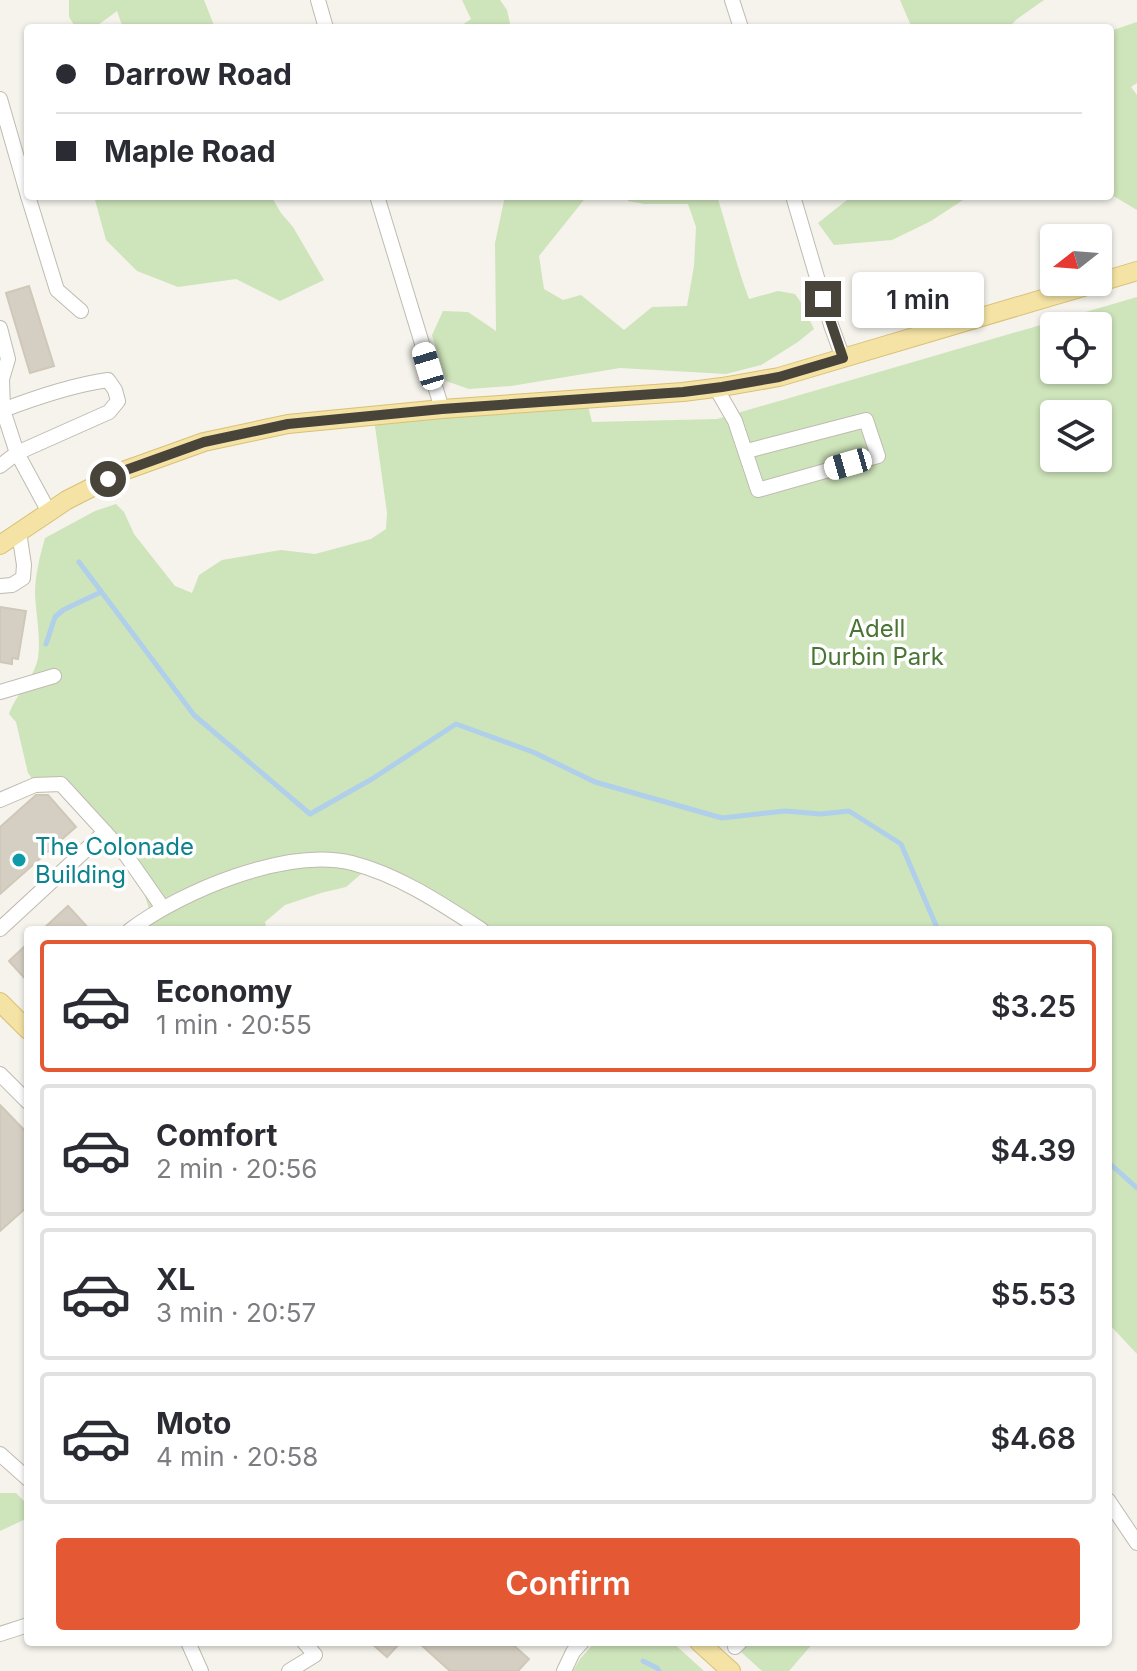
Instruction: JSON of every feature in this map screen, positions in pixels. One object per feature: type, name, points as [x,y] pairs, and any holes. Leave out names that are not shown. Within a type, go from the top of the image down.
[{"type":"main road","points":[[0,545],[67,500],[126,470],[204,442],[288,424],[716,388],[779,377],[1137,271]]},
{"type":"main road","points":[[0,1002],[24,1025]]},
{"type":"main road","points":[[703,1646],[731,1671]]},
{"type":"street","points":[[318,0],[325,24]]},
{"type":"street","points":[[732,0],[740,24]]},
{"type":"street","points":[[0,99],[24,182]]},
{"type":"street","points":[[29,200],[57,290],[81,311]]},
{"type":"street","points":[[378,200],[442,409]]},
{"type":"street","points":[[794,200],[843,358]]},
{"type":"street","points":[[0,328],[8,359],[2,379],[1,410],[17,453],[49,512]]},
{"type":"street","points":[[0,466],[17,453],[109,412],[118,401],[108,380],[1,410]]},
{"type":"street","points":[[716,388],[735,421],[758,490],[878,456],[866,420],[747,451]]},
{"type":"street","points":[[0,586],[12,585],[23,578],[19,532]]},
{"type":"street","points":[[0,692],[54,676]]},
{"type":"street","points":[[0,800],[35,785],[61,784],[126,855],[163,908]]},
{"type":"street","points":[[0,929],[105,832]]},
{"type":"street","points":[[136,926],[163,908],[225,880],[282,864],[317,861],[342,861],[396,879],[476,926]]},
{"type":"street","points":[[0,1074],[24,1098]]},
{"type":"street","points":[[0,1454],[24,1475]]},
{"type":"street","points":[[1112,1506],[1137,1543]]},
{"type":"street","points":[[0,1634],[24,1626]]},
{"type":"street","points":[[190,1646],[201,1671]]},
{"type":"street","points":[[289,1671],[315,1655],[307,1646]]},
{"type":"street","points":[[564,1671],[578,1646]]},
{"type":"green space","points":[[69,0],[204,0],[213,24],[122,24],[117,11],[99,24],[73,24],[69,17]]},
{"type":"green space","points":[[462,0],[500,0],[507,10],[510,24],[464,24],[471,19]]},
{"type":"green space","points":[[900,0],[1044,0],[1012,24],[910,24]]},
{"type":"green space","points":[[1137,22],[1137,83],[1131,87],[1137,95],[1137,210],[1114,196],[1114,30]]},
{"type":"green space","points":[[95,200],[273,200],[324,280],[280,301],[236,279],[178,287],[137,271],[106,240]]},
{"type":"green space","points":[[504,200],[584,200],[539,256],[544,289],[563,300],[581,295],[624,330],[652,307],[687,306],[694,266],[696,227],[688,204],[644,204],[628,200],[718,200],[749,299],[778,291],[795,294],[814,329],[761,365],[726,374],[620,368],[511,386],[469,389],[446,381],[432,335],[443,311],[468,312],[496,331],[495,243]]},
{"type":"green space","points":[[847,200],[963,200],[931,221],[892,240],[834,245],[818,223]]},
{"type":"green space","name":"Adell Durbin Park","points":[[1137,297],[1137,1354],[1112,1327],[1112,926],[475,926],[368,868],[346,887],[285,905],[265,922],[266,926],[136,926],[151,915],[132,855],[71,794],[36,784],[28,773],[16,722],[9,714],[33,673],[38,658],[35,594],[45,538],[95,511],[116,504],[124,512],[134,534],[175,586],[192,593],[199,575],[222,560],[281,550],[315,554],[371,539],[386,529],[387,513],[375,426],[377,415],[586,398],[592,422],[717,419],[1040,325],[1040,384],[1112,384],[1112,312],[1085,312]]},
{"type":"green space","points":[[0,1493],[16,1493],[24,1501],[24,1520],[0,1531]]},
{"type":"green space","points":[[591,1646],[676,1646],[704,1671],[573,1671]]},
{"type":"green space","points":[[734,1646],[811,1646],[789,1671],[762,1671]]},
{"type":"building","points":[[29,286],[54,366],[30,373],[6,293]]},
{"type":"building","points":[[0,607],[26,611],[18,659],[12,658],[12,664],[0,662]]},
{"type":"building","name":"The Colonade Building","points":[[36,795],[48,795],[76,827],[0,894],[0,827]]},
{"type":"building","points":[[68,906],[86,926],[46,926]]},
{"type":"building","points":[[24,947],[24,978],[9,961]]},
{"type":"building","points":[[0,1105],[24,1130],[24,1210],[0,1231]]},
{"type":"building","points":[[375,1646],[397,1646],[387,1657]]},
{"type":"building","points":[[422,1646],[514,1646],[529,1659],[518,1671],[450,1671]]},
{"type":"waterway","points":[[79,562],[194,715],[310,814],[372,779],[456,724],[533,752],[595,782],[722,818],[785,811],[821,814],[849,811],[901,844],[936,926]]},
{"type":"waterway","points":[[46,644],[55,617],[101,592]]},
{"type":"waterway","points":[[1112,1166],[1137,1188]]},
{"type":"waterway","points":[[643,1661],[659,1671]]},
{"type":"place","name":"The Colonade Building","points":[[19,860]]},
{"type":"route","points":[[108,479],[204,442],[288,424],[442,409],[683,392],[779,377],[843,358],[823,299]]}]
